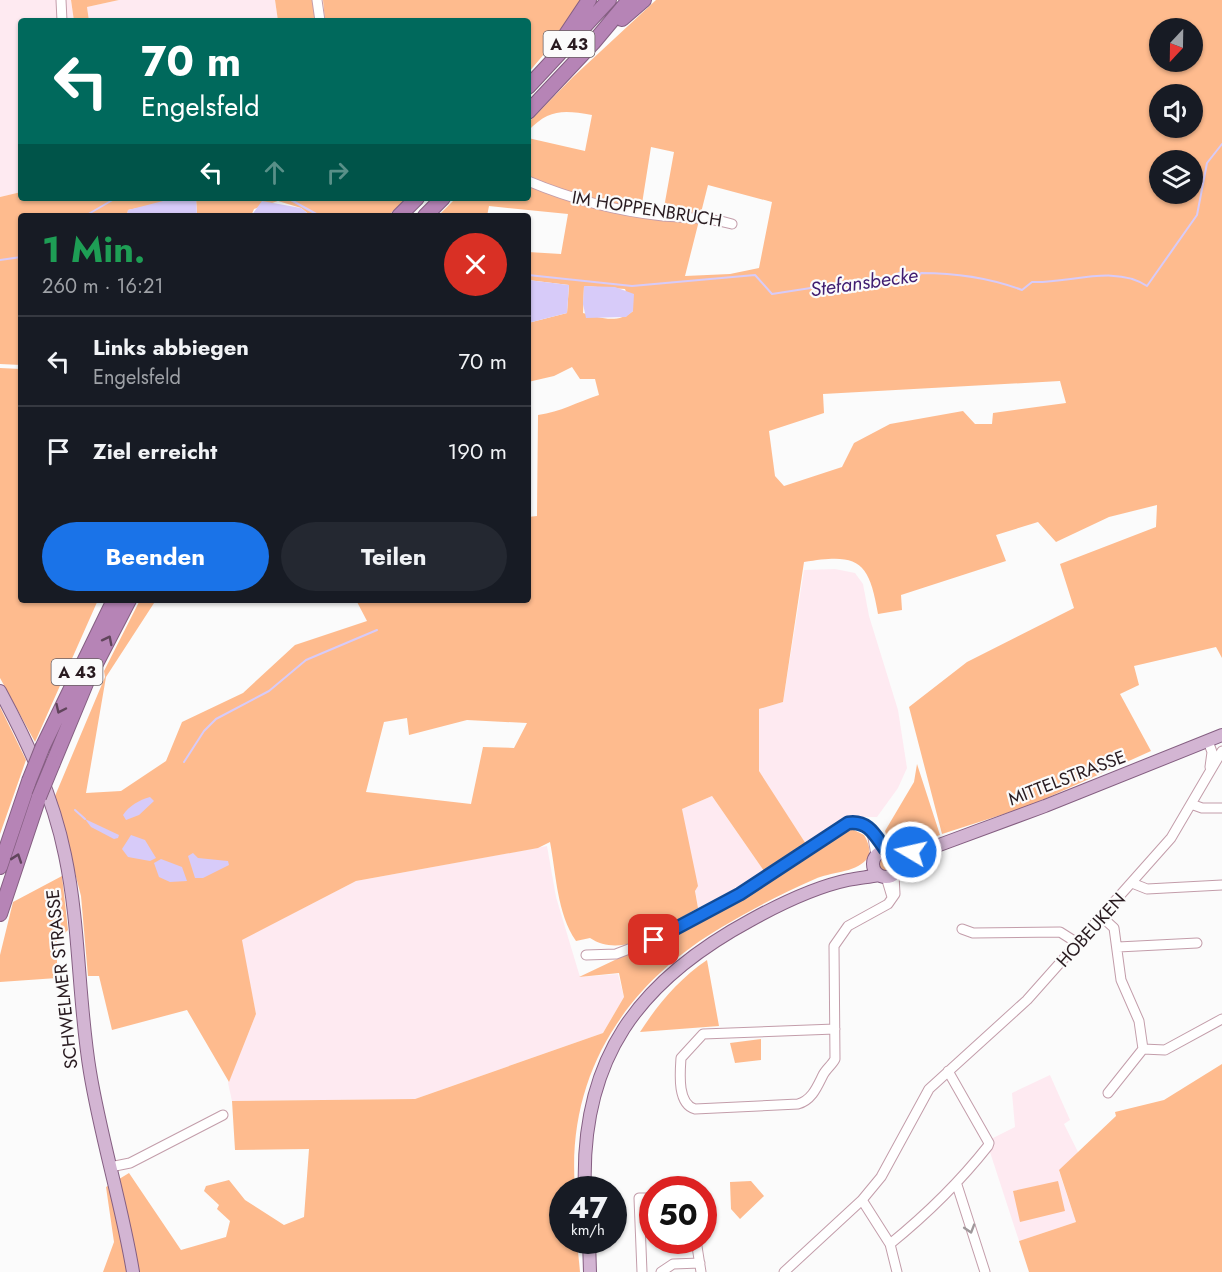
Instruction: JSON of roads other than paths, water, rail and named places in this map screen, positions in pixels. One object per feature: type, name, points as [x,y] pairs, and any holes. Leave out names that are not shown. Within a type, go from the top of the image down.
[{"type":"highway","points":[[531,83],[589,0]]},
{"type":"highway","name":"A 43","points":[[531,84],[609,0]]},
{"type":"highway","name":"A 43","points":[[531,109],[593,43],[629,0]]},
{"type":"highway","points":[[593,43],[645,0]]},
{"type":"highway","points":[[402,213],[414,201]]},
{"type":"highway","points":[[428,213],[440,201]]},
{"type":"highway","name":"A 43","points":[[0,867],[43,746],[113,603]]},
{"type":"highway","name":"A 43","points":[[0,914],[39,796],[87,681],[127,603]]},
{"type":"main road","name":"SCHWELMER STRASSE","points":[[0,691],[30,748],[51,799],[65,855],[77,936],[90,1070],[133,1272]]},
{"type":"main road","name":"MITTELSTRASSE","points":[[585,1176],[586,1134],[598,1080],[619,1035],[634,1012],[678,967],[732,930],[773,909],[1218,739]]},
{"type":"main road","points":[[590,1254],[591,1272]]},
{"type":"street","points":[[61,0],[62,18]]},
{"type":"street","points":[[317,0],[320,18]]},
{"type":"street","name":"IM HOPPENBRUCH","points":[[531,182],[572,199],[664,216],[708,217],[732,224]]},
{"type":"street","name":"HOBEUKEN","points":[[1209,769],[1212,752],[1218,739]]},
{"type":"street","name":"HOBEUKEN","points":[[784,1272],[862,1200],[890,1163],[921,1101],[948,1071],[1027,1000],[1103,918],[1171,838],[1209,769],[1222,751]]},
{"type":"street","points":[[1191,804],[1202,808],[1222,808]]},
{"type":"street","points":[[586,955],[616,954],[668,933],[743,892],[848,823],[861,823],[872,832],[886,865],[892,897],[884,907],[848,926],[834,946],[835,1029],[835,1059],[824,1074],[820,1085],[802,1103],[695,1109],[689,1107],[683,1100],[681,1058],[702,1034],[835,1029]]},
{"type":"street","points":[[1132,883],[1147,889],[1222,885]]},
{"type":"street","points":[[1103,918],[1114,928],[1121,980],[1139,1021],[1143,1049],[1108,1093]]},
{"type":"street","points":[[962,929],[973,933],[1060,932],[1079,944]]},
{"type":"street","points":[[1118,947],[1197,943]]},
{"type":"street","points":[[1143,1049],[1165,1050],[1222,1019]]},
{"type":"street","points":[[890,1244],[957,1185],[988,1143],[948,1071]]},
{"type":"street","points":[[110,1167],[130,1163],[223,1115]]},
{"type":"street","points":[[957,1185],[985,1272]]},
{"type":"street","points":[[862,1200],[890,1244],[897,1272]]},
{"type":"street","points":[[641,1254],[642,1272]]},
{"type":"street","points":[[661,1272],[673,1264],[701,1268]]},
{"type":"waterway","name":"Stefansbecke","points":[[531,275],[632,286],[755,275],[772,294],[875,278],[891,279],[899,273],[907,279],[913,272],[918,278],[921,273],[959,275],[998,282],[1022,290],[1032,282],[1091,276],[1120,276],[1147,286],[1197,215],[1207,163],[1222,144]]},
{"type":"waterway","name":"Stefansbecke","points":[[90,213],[111,201]]},
{"type":"waterway","name":"Stefansbecke","points":[[293,201],[315,213]]},
{"type":"waterway","name":"Stefansbecke","points":[[0,260],[18,257]]},
{"type":"waterway","points":[[184,762],[204,731],[216,719],[269,691],[306,660],[377,630]]},
{"type":"waterway","points":[[75,810],[85,819]]}]
